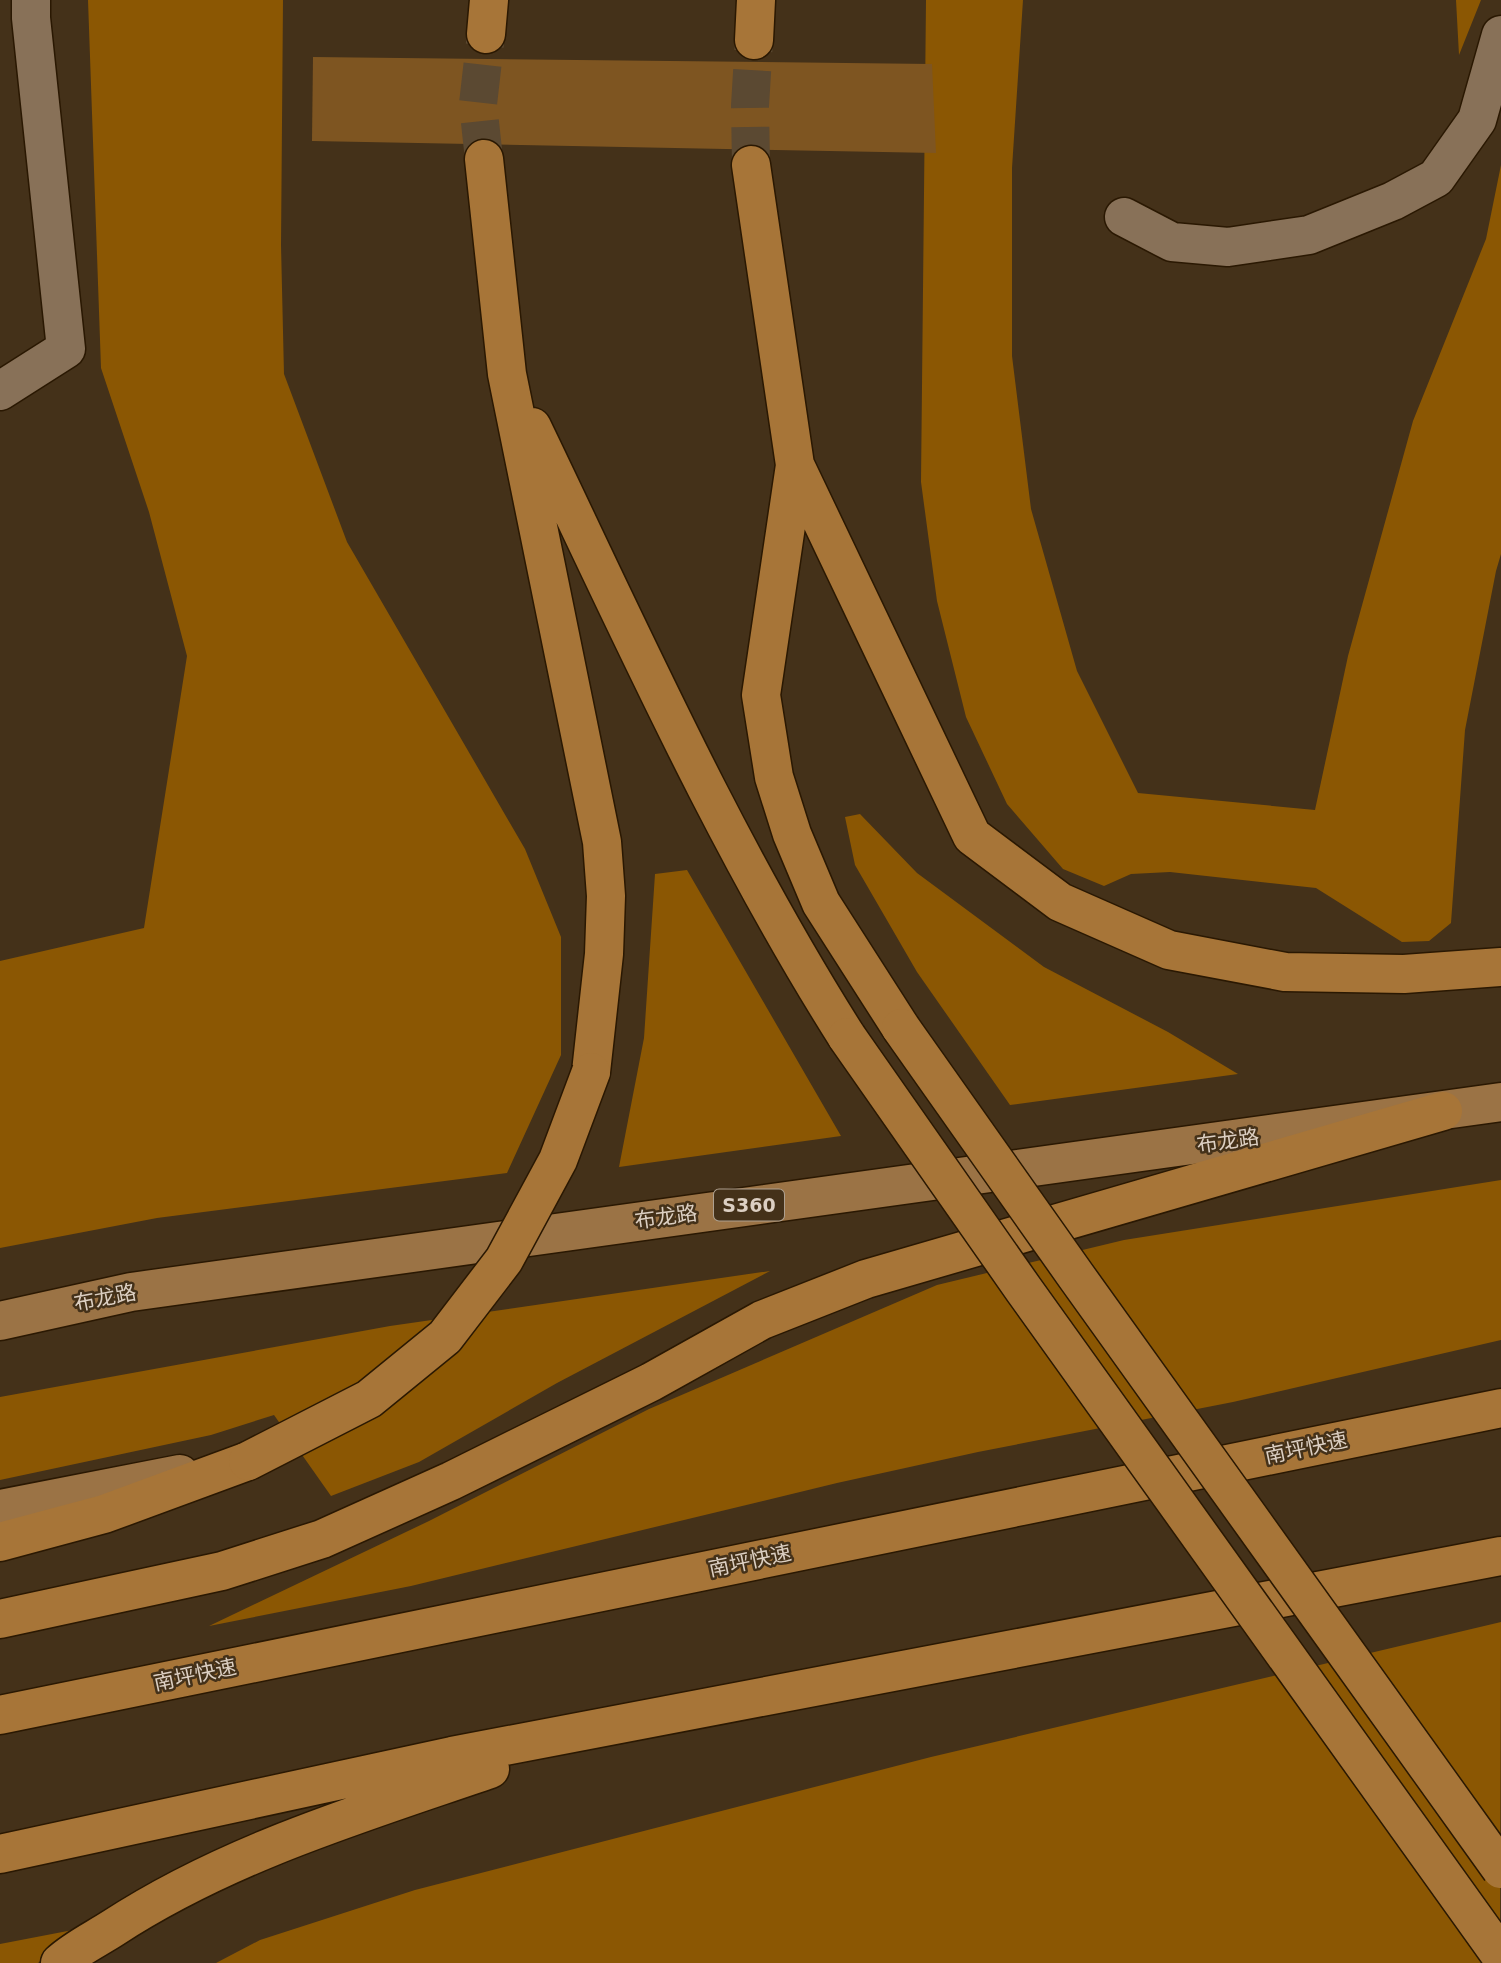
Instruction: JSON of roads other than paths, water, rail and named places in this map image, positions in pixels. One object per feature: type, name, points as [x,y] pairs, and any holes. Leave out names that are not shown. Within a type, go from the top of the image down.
[{"type":"highway","points":[[754,40],[756,0]]},
{"type":"highway","points":[[0,1542],[104,1514],[248,1461],[369,1399],[445,1337],[505,1260],[558,1160],[591,1072],[604,954],[606,896],[602,842],[508,374],[484,159]]},
{"type":"highway","points":[[751,165],[795,464],[761,695],[774,777],[792,834],[821,903],[901,1028],[1501,1870]]},
{"type":"highway","points":[[508,374],[695,768],[805,970],[848,1037],[1024,1290],[1501,1956]]},
{"type":"highway","points":[[795,464],[972,836],[1060,902],[1169,950],[1285,972],[1404,974],[1501,967]]},
{"type":"highway","points":[[0,1619],[222,1571],[322,1539],[451,1481],[626,1394],[762,1320],[866,1279],[1443,1111]]},
{"type":"highway","name":"南坪快速","points":[[0,1715],[1501,1408]]},
{"type":"highway","points":[[0,1854],[452,1756],[1501,1556]]},
{"type":"highway","points":[[60,1963],[143,1908],[233,1862],[380,1807],[551,1748],[704,1707]]},
{"type":"main road","name":"布龙路","points":[[0,1321],[131,1292],[1501,1102]]},
{"type":"main road","points":[[0,1509],[248,1461]]},
{"type":"street","points":[[0,391],[66,349],[32,32],[31,0]]},
{"type":"street","points":[[1124,217],[1172,242],[1228,247],[1309,234],[1393,201],[1436,178],[1477,120],[1501,35]]},
{"type":"tunnel","points":[[484,159],[478,104],[486,34]]},
{"type":"tunnel","points":[[751,165],[750,106],[754,40]]}]
